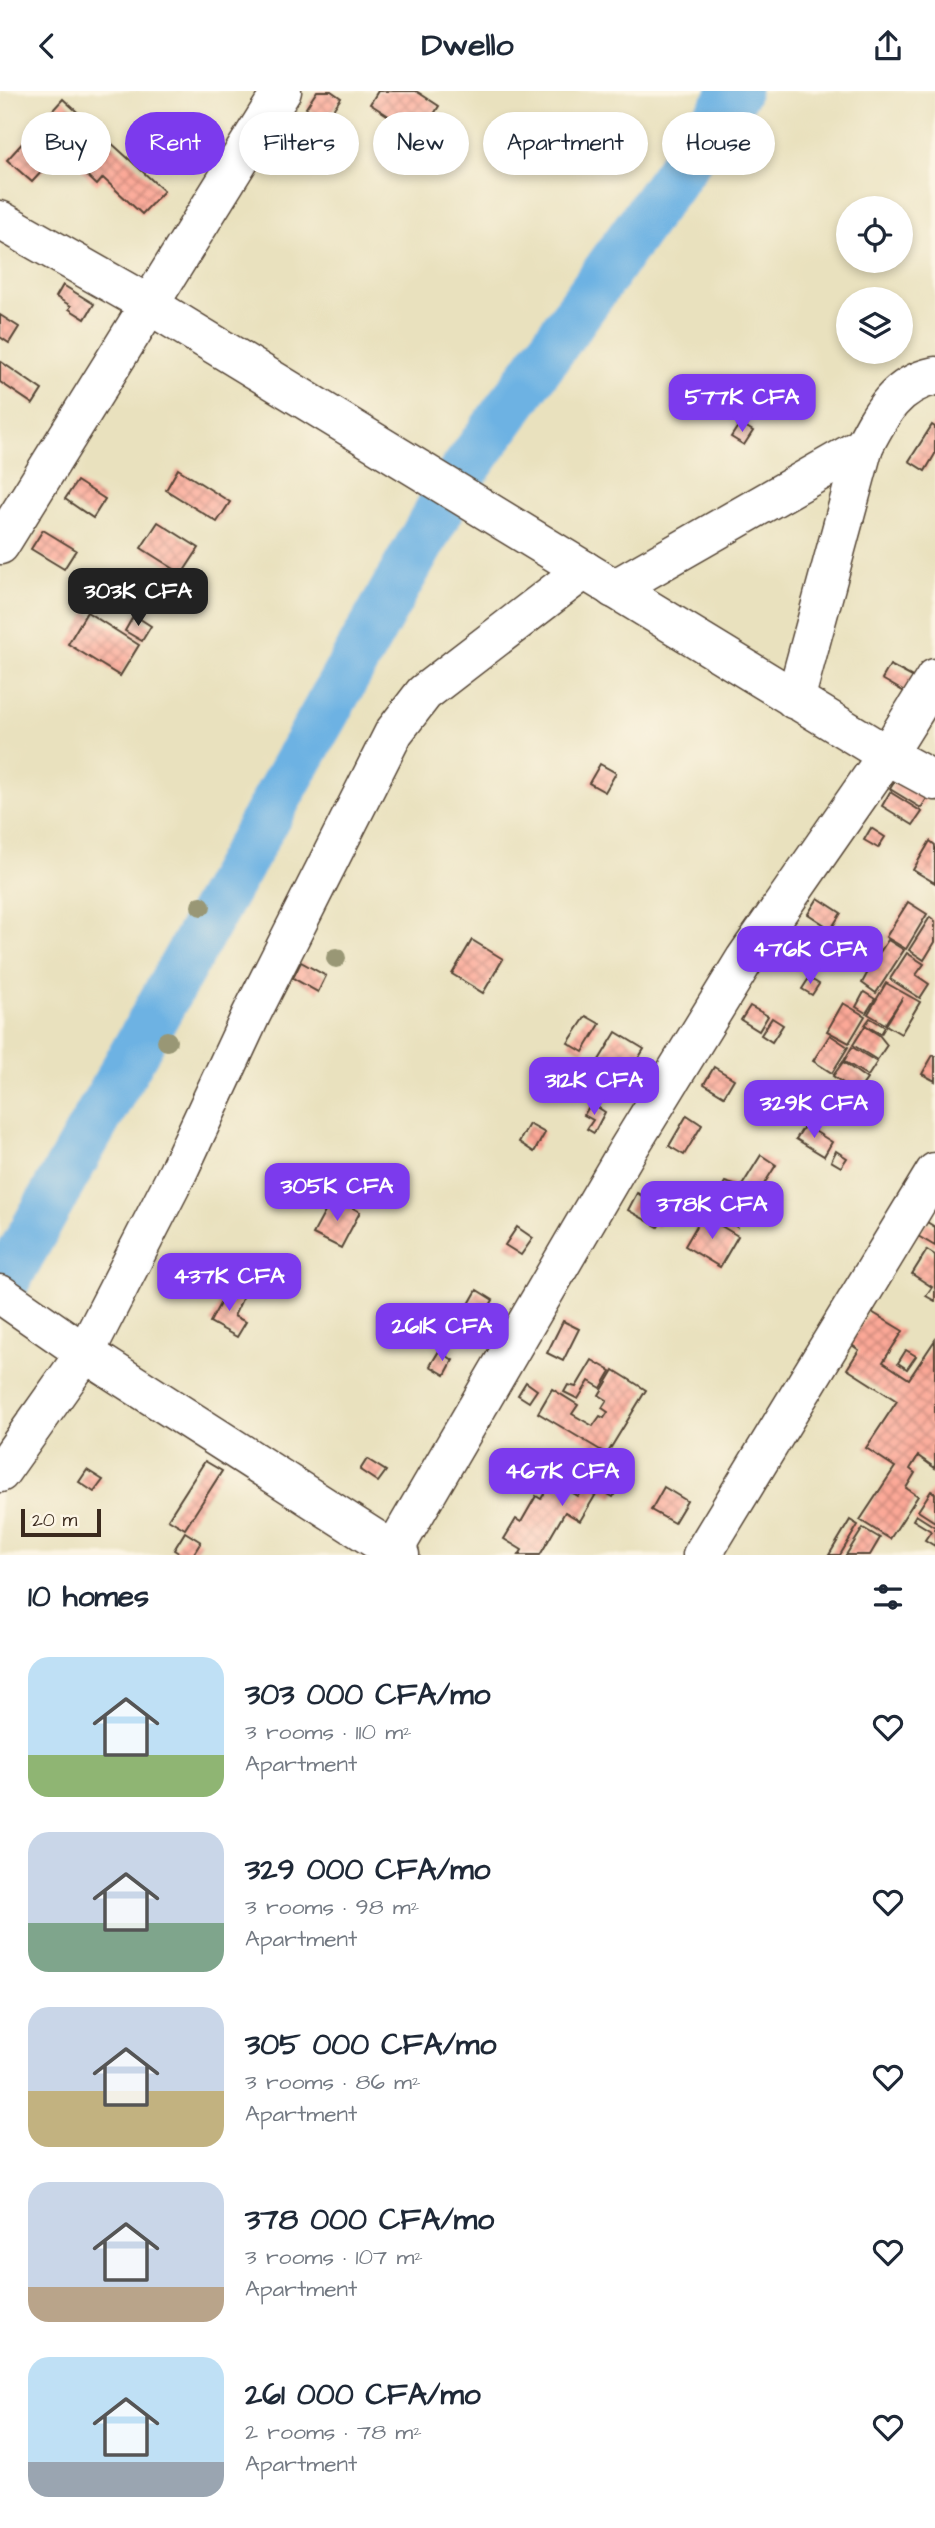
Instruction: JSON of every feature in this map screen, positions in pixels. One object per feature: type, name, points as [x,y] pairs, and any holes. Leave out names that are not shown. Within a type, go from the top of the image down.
[{"type":"street","points":[[0,545],[282,91]]},
{"type":"street","points":[[0,220],[148,304],[795,700],[935,781]]},
{"type":"street","points":[[795,700],[864,446],[884,407],[918,379],[935,376]]},
{"type":"street","points":[[0,1473],[85,1353],[178,1172],[251,1015],[394,732],[425,693],[599,579],[864,446]]},
{"type":"street","points":[[0,1294],[85,1353],[395,1554],[627,1151],[745,959],[887,755],[935,678]]},
{"type":"street","points":[[702,1555],[935,1172]]},
{"type":"building","points":[[317,91],[331,91],[341,98],[331,112],[313,112],[306,108]]},
{"type":"building","points":[[378,91],[416,91],[439,106],[435,112],[382,112],[370,104]]},
{"type":"building","points":[[63,99],[77,112],[51,112]]},
{"type":"building","points":[[111,143],[125,155],[125,175],[146,175],[164,191],[142,214],[103,178],[97,185],[86,175],[111,175]]},
{"type":"building","points":[[21,145],[21,172],[7,160]]},
{"type":"building","points":[[24,175],[38,175],[32,182]]},
{"type":"building","points":[[63,285],[94,304],[85,319],[56,297]]},
{"type":"building","points":[[0,315],[19,327],[9,343],[0,337]]},
{"type":"building","points":[[0,361],[42,390],[33,404],[0,382]]},
{"type":"building","points":[[740,423],[753,431],[744,445],[731,437]]},
{"type":"building","points":[[932,425],[935,427],[935,454],[925,471],[909,461]]},
{"type":"building","points":[[178,469],[230,502],[217,522],[166,490]]},
{"type":"building","points":[[77,481],[105,499],[93,518],[65,499]]},
{"type":"building","points":[[158,522],[199,548],[182,574],[141,548]]},
{"type":"building","points":[[43,530],[76,550],[64,569],[31,549]]},
{"type":"building","points":[[87,612],[139,645],[120,676],[68,644]]},
{"type":"building","points":[[134,615],[151,626],[142,641],[125,631]]},
{"type":"building","points":[[890,665],[918,680],[910,695],[882,679]]},
{"type":"building","points":[[600,764],[616,773],[605,792],[589,783]]},
{"type":"building","points":[[898,776],[929,795],[921,808],[890,789]]},
{"type":"building","points":[[890,792],[922,812],[913,825],[882,806]]},
{"type":"building","points":[[871,828],[885,837],[878,848],[864,840]]},
{"type":"building","points":[[930,841],[935,845],[935,883],[913,870]]},
{"type":"building","points":[[818,898],[841,913],[831,929],[808,914]]},
{"type":"building","points":[[908,902],[927,914],[906,949],[886,937]]},
{"type":"building","points":[[930,917],[935,921],[935,942],[924,960],[909,950]]},
{"type":"building","points":[[785,937],[809,951],[798,970],[786,963],[789,958],[777,951]]},
{"type":"building","points":[[472,940],[503,959],[483,993],[452,974]]},
{"type":"building","points":[[888,940],[904,950],[876,993],[862,983],[868,972],[859,967],[872,947],[880,952]]},
{"type":"building","points":[[907,953],[924,964],[916,975],[929,984],[920,998],[890,979]]},
{"type":"building","points":[[301,962],[326,976],[318,992],[293,978]]},
{"type":"building","points":[[809,978],[819,984],[812,995],[802,989]]},
{"type":"building","points":[[886,983],[920,1002],[901,1034],[886,1025],[903,997],[885,1024],[868,1014]]},
{"type":"building","points":[[864,992],[875,999],[866,1013],[856,1007]]},
{"type":"building","points":[[843,1003],[865,1016],[849,1043],[827,1031]]},
{"type":"building","points":[[750,1006],[768,1016],[759,1031],[741,1020]]},
{"type":"building","points":[[586,1016],[600,1024],[583,1052],[568,1043]]},
{"type":"building","points":[[772,1018],[783,1025],[772,1042],[761,1035]]},
{"type":"building","points":[[870,1018],[885,1027],[881,1034],[865,1025]]},
{"type":"building","points":[[865,1026],[879,1035],[887,1045],[877,1060],[853,1045]]},
{"type":"building","points":[[616,1032],[644,1049],[620,1088],[603,1078],[610,1067],[599,1060]]},
{"type":"building","points":[[830,1035],[848,1047],[832,1073],[813,1061]]},
{"type":"building","points":[[852,1047],[877,1062],[868,1076],[844,1061]]},
{"type":"building","points":[[933,1055],[935,1056],[935,1081],[922,1074]]},
{"type":"building","points":[[843,1062],[867,1079],[857,1093],[833,1076]]},
{"type":"building","points":[[714,1067],[734,1079],[724,1096],[704,1084]]},
{"type":"building","points":[[836,1085],[852,1093],[842,1110],[826,1101]]},
{"type":"building","points":[[591,1103],[605,1112],[594,1133],[587,1129],[593,1120],[584,1115]]},
{"type":"building","points":[[687,1115],[702,1125],[684,1155],[669,1146]]},
{"type":"building","points":[[529,1124],[545,1133],[534,1152],[519,1142]]},
{"type":"building","points":[[805,1125],[832,1142],[824,1156],[796,1139]]},
{"type":"building","points":[[836,1151],[847,1158],[841,1167],[831,1161]]},
{"type":"building","points":[[761,1155],[776,1165],[737,1227],[709,1209],[725,1182],[741,1187]]},
{"type":"building","points":[[637,1193],[668,1210],[658,1227],[628,1210]]},
{"type":"building","points":[[333,1197],[360,1212],[341,1248],[313,1234]]},
{"type":"building","points":[[703,1215],[738,1236],[720,1267],[685,1246]]},
{"type":"building","points":[[927,1222],[935,1227],[935,1246],[918,1236]]},
{"type":"building","points":[[517,1227],[533,1238],[521,1255],[505,1245]]},
{"type":"building","points":[[927,1250],[935,1255],[935,1301],[926,1296],[932,1287],[912,1274]]},
{"type":"building","points":[[229,1287],[244,1295],[234,1316],[246,1322],[237,1337],[210,1322]]},
{"type":"building","points":[[477,1290],[493,1300],[473,1334],[457,1325]]},
{"type":"building","points":[[870,1311],[903,1331],[883,1362],[909,1379],[935,1340],[935,1468],[918,1456],[910,1469],[915,1473],[906,1488],[918,1496],[890,1539],[860,1520],[895,1467],[866,1448],[897,1401],[847,1369],[859,1350],[849,1343]]},
{"type":"building","points":[[563,1321],[579,1329],[563,1361],[547,1353]]},
{"type":"building","points":[[906,1350],[916,1356],[907,1369],[898,1363]]},
{"type":"building","points":[[439,1351],[453,1360],[445,1375],[430,1366]]},
{"type":"building","points":[[592,1360],[611,1371],[601,1388],[589,1381],[578,1399],[564,1392],[568,1385],[576,1387]]},
{"type":"building","points":[[614,1370],[646,1390],[607,1454],[538,1413],[552,1389],[578,1405],[572,1414],[593,1426],[600,1416],[604,1418],[608,1412],[602,1408],[607,1400],[599,1395]]},
{"type":"building","points":[[526,1382],[537,1390],[529,1402],[518,1395]]},
{"type":"building","points":[[602,1456],[628,1471],[613,1497],[599,1489],[580,1521],[565,1512],[540,1555],[519,1555],[522,1550],[504,1539],[516,1519],[521,1522],[536,1496],[541,1499],[552,1481],[578,1496]]},
{"type":"building","points":[[367,1459],[386,1471],[378,1482],[360,1470]]},
{"type":"building","points":[[205,1461],[222,1471],[185,1529],[168,1519]]},
{"type":"building","points":[[87,1470],[103,1480],[94,1492],[79,1482]]},
{"type":"building","points":[[664,1487],[687,1501],[674,1523],[651,1510]]},
{"type":"building","points":[[931,1491],[935,1493],[935,1522],[918,1511]]},
{"type":"building","points":[[916,1515],[935,1527],[935,1546],[925,1540],[931,1531],[913,1520]]},
{"type":"building","points":[[850,1520],[858,1525],[840,1555],[829,1555]]},
{"type":"building","points":[[863,1528],[880,1538],[870,1555],[846,1555]]},
{"type":"building","points":[[185,1532],[201,1542],[193,1555],[182,1555],[174,1550]]},
{"type":"waterway","points":[[0,1291],[451,489],[736,91]]}]
